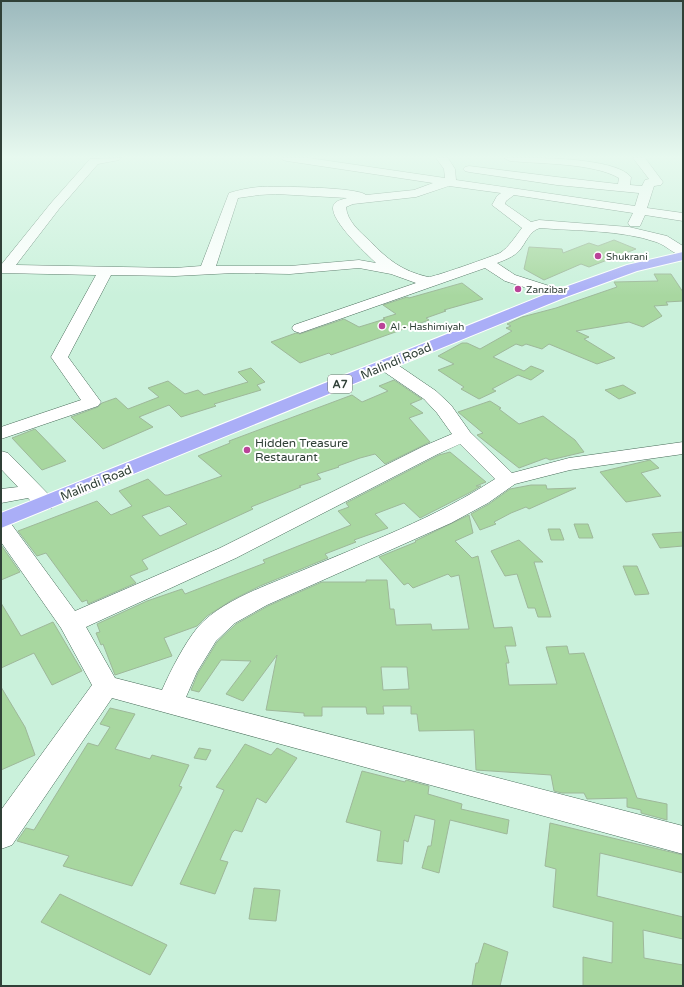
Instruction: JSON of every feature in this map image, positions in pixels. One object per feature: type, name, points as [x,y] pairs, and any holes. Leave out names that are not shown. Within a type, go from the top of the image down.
[{"type":"highway","name":"Malindi Road","points":[[1,521],[39,497],[386,365],[560,294],[621,272],[682,255]]},
{"type":"street","points":[[3,269],[57,204]]},
{"type":"street","points":[[206,270],[229,204]]},
{"type":"street","points":[[343,204],[339,208],[341,214],[354,233],[364,244],[394,270]]},
{"type":"street","points":[[498,204],[529,227]]},
{"type":"street","points":[[592,204],[683,217]]},
{"type":"street","points":[[629,231],[638,219],[641,204]]},
{"type":"street","points":[[300,328],[487,263],[510,252],[529,227],[545,224],[629,231],[662,239],[682,255]]},
{"type":"street","points":[[487,263],[505,275],[560,294]]},
{"type":"street","points":[[3,269],[105,272],[175,272],[234,269],[290,270],[353,264],[394,270],[430,283]]},
{"type":"street","points":[[1,433],[92,402],[59,356],[105,272]]},
{"type":"street","points":[[386,365],[430,395],[444,409],[463,436],[508,480]]},
{"type":"street","points":[[70,623],[228,553],[431,450],[463,436]]},
{"type":"street","points":[[170,702],[199,646],[215,626],[226,617],[258,600],[443,518],[481,498],[508,480],[569,464],[683,448]]},
{"type":"street","points":[[1,457],[39,497]]},
{"type":"street","points":[[1,496],[39,497]]},
{"type":"street","points":[[1,526],[70,623],[106,686],[683,840]]},
{"type":"street","points":[[1,835],[106,686]]},
{"type":"building","points":[[614,240],[636,249],[589,267],[581,264],[544,280],[524,269],[529,247],[562,249],[563,253],[589,243],[598,246]]},
{"type":"building","points":[[654,274],[671,274],[683,292],[683,301],[666,302],[668,305],[654,306],[662,316],[643,327],[629,322],[576,331],[589,337],[584,339],[615,358],[597,364],[549,344],[542,349],[526,344],[522,346],[516,344],[493,357],[524,371],[531,366],[544,371],[531,380],[518,375],[492,389],[496,391],[479,399],[461,389],[464,387],[438,370],[454,364],[438,356],[462,343],[467,343],[480,349],[512,331],[506,328],[511,326],[507,324],[522,317],[556,308],[617,287],[614,282],[658,281]]},
{"type":"building","points":[[462,283],[483,299],[444,310],[446,311],[426,318],[429,320],[331,355],[329,353],[300,363],[271,342],[344,319],[359,327],[385,319],[383,318],[396,314],[383,305],[407,297],[409,298]]},
{"type":"building","points":[[251,368],[265,382],[257,385],[261,390],[214,404],[216,406],[181,417],[169,405],[139,417],[153,427],[103,449],[71,417],[98,407],[102,403],[116,398],[128,409],[159,397],[148,388],[168,381],[185,394],[198,390],[204,395],[248,382],[238,372]]},
{"type":"building","points":[[394,380],[422,399],[410,404],[423,413],[409,418],[430,442],[385,464],[375,454],[317,474],[321,479],[299,486],[301,487],[251,507],[253,509],[142,560],[148,569],[130,576],[136,583],[88,604],[87,600],[82,602],[46,553],[37,556],[18,531],[97,501],[111,515],[132,506],[119,491],[148,479],[165,495],[168,495],[222,476],[198,456],[230,443],[229,441],[352,395],[362,402],[388,391],[379,386]],"holes":[[[169,506],[187,524],[160,536],[142,516]]]},
{"type":"building","points":[[623,385],[636,393],[619,399],[605,390]]},
{"type":"building","points":[[490,401],[501,408],[499,409],[519,424],[543,416],[575,440],[584,452],[550,460],[546,458],[519,468],[477,435],[483,433],[458,412]]},
{"type":"building","points":[[35,429],[66,461],[42,470],[12,438]]},
{"type":"building","points":[[450,452],[486,482],[476,486],[481,486],[471,492],[420,518],[404,503],[375,514],[388,528],[354,540],[356,542],[325,554],[328,558],[260,586],[232,600],[207,616],[197,626],[164,638],[172,656],[115,675],[103,644],[101,645],[96,633],[100,632],[97,624],[147,601],[182,589],[185,594],[265,563],[263,560],[351,525],[338,511],[349,507],[346,503],[439,455]]},
{"type":"building","points":[[650,460],[659,468],[641,473],[661,496],[626,502],[600,472]]},
{"type":"building","points":[[531,485],[546,485],[547,489],[576,488],[529,509],[526,507],[511,513],[494,522],[496,524],[480,530],[471,514],[489,504],[510,489]]},
{"type":"building","points":[[469,515],[473,533],[455,541],[472,558],[478,556],[494,628],[512,627],[516,646],[505,646],[509,663],[506,663],[509,685],[557,684],[546,647],[567,646],[569,654],[584,653],[637,798],[667,804],[667,820],[641,813],[641,810],[627,807],[627,798],[587,799],[584,793],[562,793],[554,791],[551,775],[476,770],[474,730],[419,731],[417,714],[411,714],[411,706],[383,706],[384,714],[367,714],[366,707],[322,707],[322,716],[304,716],[304,713],[266,710],[277,655],[243,701],[226,694],[251,661],[221,660],[199,692],[191,690],[198,673],[217,642],[236,624],[268,606],[322,582],[366,582],[366,580],[387,580],[390,609],[394,609],[396,625],[431,624],[432,630],[469,629],[459,575],[451,577],[448,574],[413,588],[408,583],[404,585],[379,557],[416,542],[415,541]],"holes":[[[381,667],[407,667],[409,689],[383,690]]]},
{"type":"building","points":[[574,524],[588,524],[593,538],[579,538]]},
{"type":"building","points":[[548,529],[560,529],[564,540],[551,540]]},
{"type":"building","points":[[683,532],[683,546],[660,548],[652,534]]},
{"type":"building","points":[[519,540],[543,562],[534,562],[551,617],[538,617],[535,608],[528,608],[517,574],[505,576],[491,551]]},
{"type":"building","points":[[1,545],[20,572],[1,580]]},
{"type":"building","points":[[623,566],[637,566],[649,594],[635,595]]},
{"type":"building","points":[[1,603],[21,636],[53,622],[82,671],[52,685],[34,653],[1,668]]},
{"type":"building","points":[[1,687],[25,727],[35,755],[1,770]]},
{"type":"building","points":[[110,708],[135,714],[115,749],[150,759],[152,755],[189,765],[179,786],[182,787],[132,886],[63,866],[69,856],[17,841],[26,828],[34,830],[88,743],[98,746],[110,727],[100,724]]},
{"type":"building","points":[[245,744],[271,755],[277,748],[297,758],[266,803],[257,798],[242,832],[235,830],[232,833],[220,860],[228,862],[215,894],[180,884],[224,790],[216,787]]},
{"type":"building","points":[[199,748],[211,750],[206,760],[194,758]]},
{"type":"building","points":[[362,771],[405,782],[406,780],[429,786],[428,794],[462,804],[461,809],[509,820],[507,834],[450,820],[439,873],[422,868],[428,846],[431,846],[435,820],[415,815],[408,842],[404,840],[402,864],[377,861],[381,831],[346,822]]},
{"type":"building","points":[[550,823],[683,855],[683,873],[600,853],[597,896],[683,917],[683,939],[643,930],[644,958],[683,965],[683,986],[583,986],[583,957],[612,963],[613,922],[553,907],[556,869],[545,866]]},
{"type":"building","points":[[254,888],[280,890],[276,921],[249,919]]},
{"type":"building","points":[[60,894],[167,945],[150,975],[41,922]]},
{"type":"building","points":[[484,943],[508,952],[500,986],[472,986],[476,963],[478,963]]},
{"type":"place","name":"Shukrani","points":[[598,256]]},
{"type":"place","name":"Zanzibar","points":[[518,289]]},
{"type":"place","name":"Al - Hashimiyah","points":[[382,326]]},
{"type":"place","name":"Hidden Treasure Restaurant","points":[[247,450]]}]
